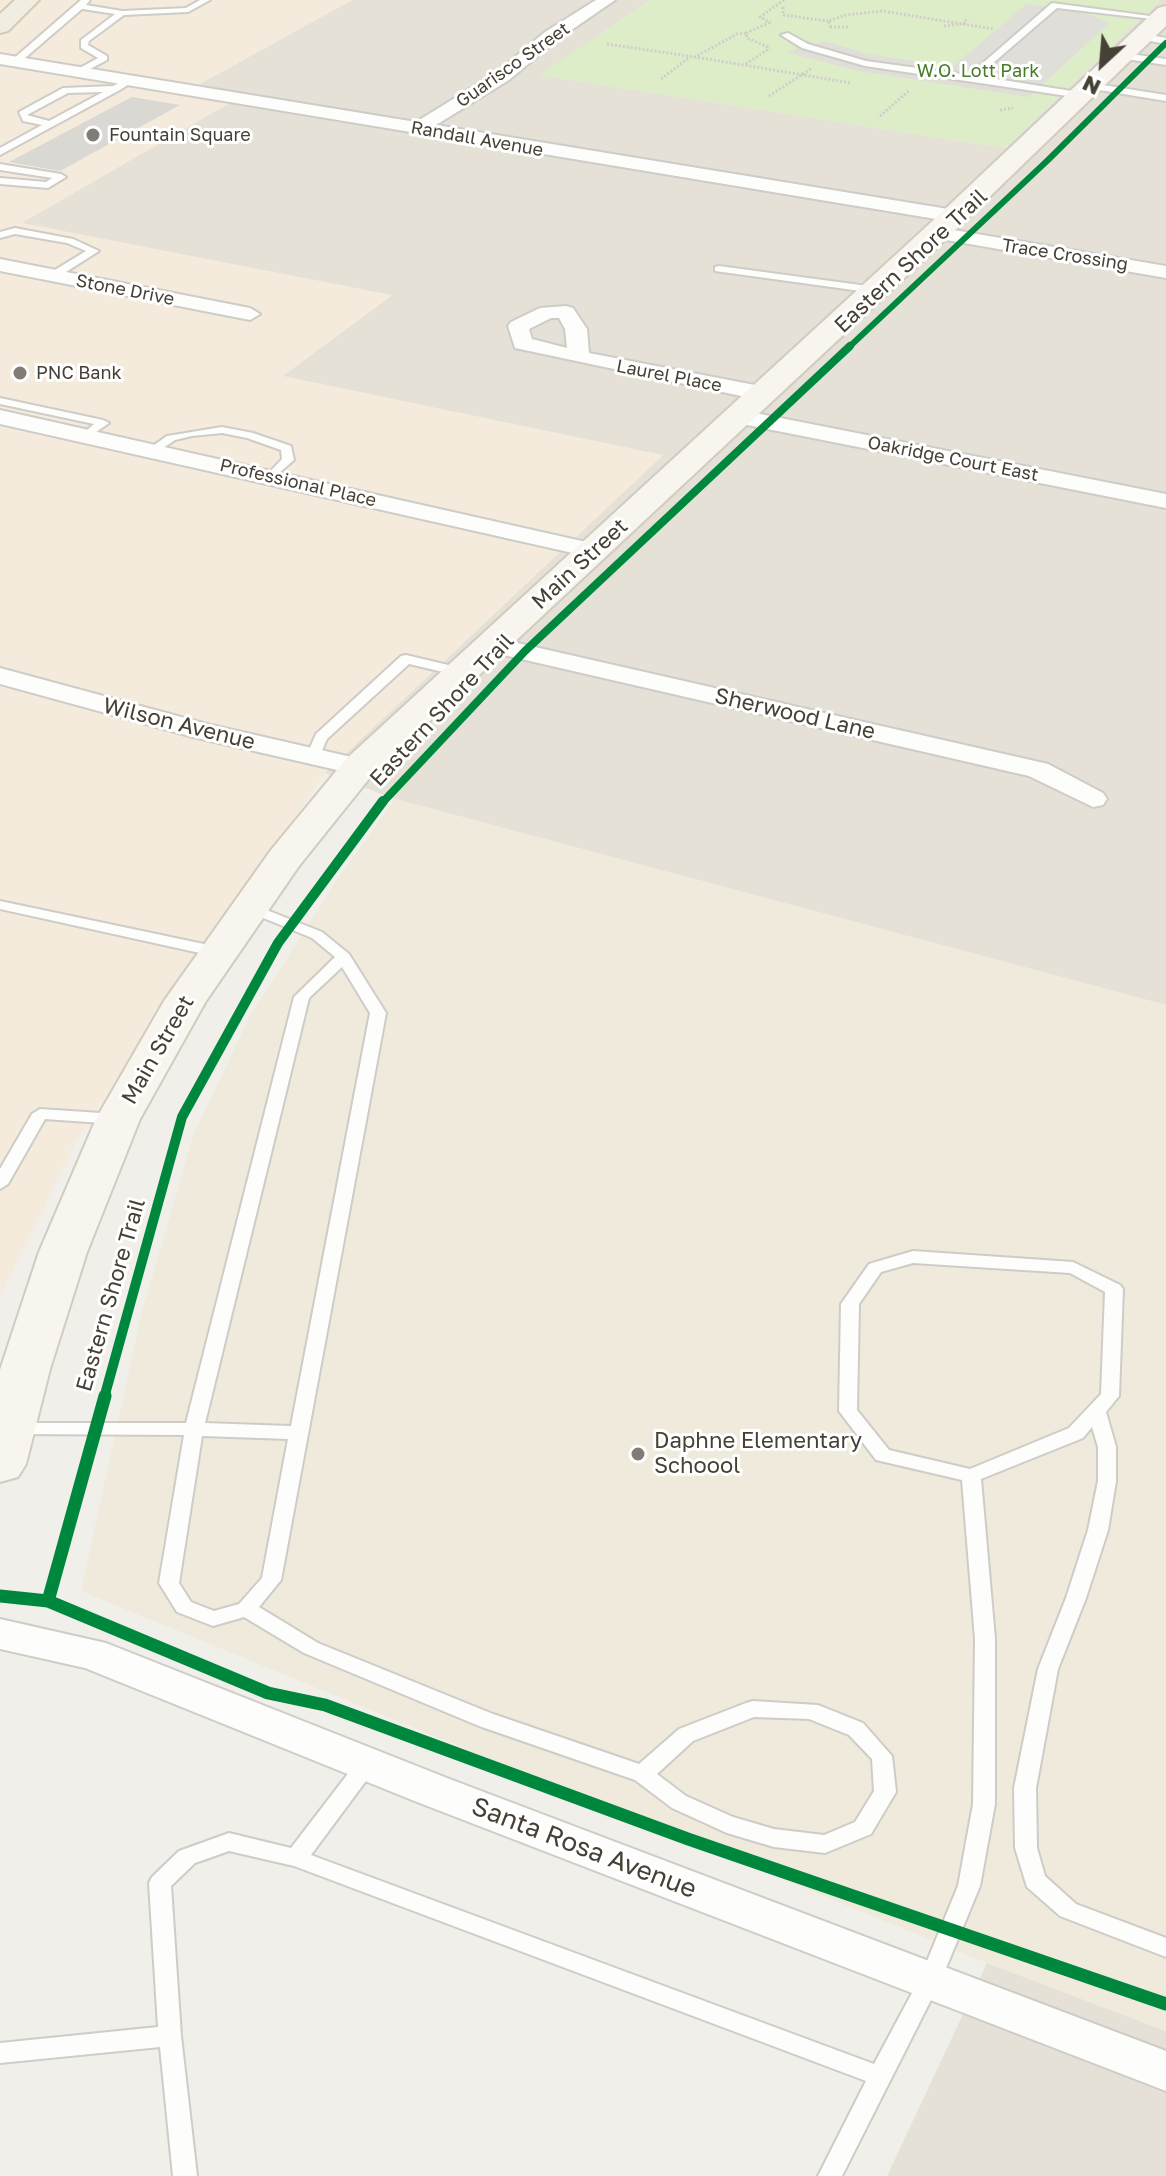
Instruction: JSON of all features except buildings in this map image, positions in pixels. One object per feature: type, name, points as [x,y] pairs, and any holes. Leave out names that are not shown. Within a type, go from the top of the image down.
[{"type":"main road","points":[[0,26],[28,0]]},
{"type":"main road","name":"Main Street","points":[[0,1464],[63,1252],[118,1119],[185,1001],[218,952],[249,907],[359,767],[875,290],[952,229],[1086,91],[1156,35]]},
{"type":"street","name":"Guarisco Street","points":[[417,129],[503,76],[551,36],[607,0]]},
{"type":"street","name":"Randall Avenue","points":[[8,60],[79,72],[122,85],[417,129],[952,229]]},
{"type":"street","name":"Trace Crossing","points":[[952,229],[1166,272]]},
{"type":"street","name":"Stone Drive","points":[[0,265],[250,314]]},
{"type":"street","name":"Laurel Place","points":[[579,357],[750,405]]},
{"type":"street","name":"Oakridge Court East","points":[[750,405],[1166,501]]},
{"type":"street","name":"Professional Place","points":[[0,417],[595,551]]},
{"type":"street","name":"Sherwood Lane","points":[[491,645],[1038,770],[1093,799]]},
{"type":"street","name":"Wilson Avenue","points":[[0,676],[202,731],[359,767]]},
{"type":"street","name":"Santa Rosa Avenue","points":[[0,1634],[92,1654],[367,1764],[1166,2071]]},
{"type":"lane","points":[[8,60],[83,3],[122,13],[188,10],[206,0]]},
{"type":"lane","points":[[971,78],[1055,5],[1156,35]]},
{"type":"lane","points":[[79,72],[104,58],[84,46],[85,40],[122,13]]},
{"type":"lane","points":[[785,35],[805,46],[865,63],[971,78],[1166,98]]},
{"type":"lane","points":[[50,124],[26,119],[22,114],[66,90],[122,85]]},
{"type":"lane","points":[[0,152],[122,85]]},
{"type":"lane","points":[[0,167],[61,177],[48,185],[0,181]]},
{"type":"lane","points":[[0,235],[15,231],[34,234],[70,241],[94,251],[54,275]]},
{"type":"lane","points":[[719,269],[875,290]]},
{"type":"lane","points":[[0,401],[103,423],[86,436]]},
{"type":"lane","points":[[153,450],[171,438],[192,433],[222,430],[249,435],[287,448],[288,460],[271,477]]},
{"type":"lane","points":[[313,757],[321,737],[406,659],[460,672]]},
{"type":"lane","points":[[0,905],[218,952]]},
{"type":"lane","points":[[249,907],[317,935],[344,957],[378,1013],[271,1580],[246,1609],[213,1619],[184,1607],[169,1583],[194,1429],[302,997],[344,957]]},
{"type":"lane","points":[[0,1184],[40,1114],[118,1119]]},
{"type":"lane","points":[[913,1257],[1073,1268],[1114,1289],[1110,1396],[1076,1433],[971,1476],[883,1455],[848,1411],[850,1304],[875,1268],[913,1257]]},
{"type":"lane","points":[[1096,1410],[1107,1447],[1107,1481],[1098,1530],[1048,1669],[1025,1788],[1026,1848],[1035,1881],[1068,1910],[1166,1948]]},
{"type":"lane","points":[[9,1429],[194,1429],[299,1433]]},
{"type":"lane","points":[[830,2176],[930,1980],[969,1886],[984,1804],[985,1639],[971,1476]]},
{"type":"lane","points":[[246,1609],[311,1648],[486,1720],[642,1774],[679,1802],[727,1824],[774,1838],[825,1844],[863,1828],[885,1792],[882,1756],[856,1729],[811,1711],[753,1709],[686,1735],[642,1774]]},
{"type":"lane","points":[[296,1858],[367,1764]]},
{"type":"lane","points":[[185,2176],[170,2036],[160,1883],[187,1857],[229,1842],[296,1858],[880,2076]]},
{"type":"lane","points":[[0,2053],[170,2036]]},
{"type":"path","points":[[772,23],[760,17],[784,0]]},
{"type":"path","points":[[783,7],[783,15]]},
{"type":"path","points":[[763,15],[828,21],[870,11],[995,27],[984,37]]},
{"type":"path","points":[[965,17],[966,23]]},
{"type":"path","points":[[828,21],[829,27],[849,27]]},
{"type":"path","points":[[746,33],[756,26],[778,23]]},
{"type":"path","points":[[944,26],[966,23]]},
{"type":"path","points":[[607,44],[693,56],[661,79]]},
{"type":"path","points":[[746,64],[771,48]]},
{"type":"path","points":[[769,96],[799,74],[820,64]]},
{"type":"path","points":[[880,116],[920,82]]},
{"type":"path","points":[[1000,110],[1013,108]]},
{"type":"shaded area","points":[[0,0],[352,0],[199,84],[245,94],[22,223],[392,295],[283,376],[663,455],[325,773],[77,1140],[0,1296]]},
{"type":"shaded area","points":[[352,0],[651,0],[540,75],[1005,148],[1160,0],[1166,0],[1166,1005],[395,799],[325,773],[662,456],[282,376],[391,296],[21,223],[243,95],[198,85]]},
{"type":"shaded area","points":[[1027,4],[1084,12],[1109,23],[1029,97],[858,71],[786,52],[825,41],[867,54],[952,67]]},
{"type":"shaded area","name":"Daphne Elementary Schoool","points":[[395,799],[1166,1005],[1166,2031],[987,1963],[81,1591],[141,1316],[193,1136],[249,1018],[336,881]]},
{"type":"shaded area","points":[[987,1963],[1166,2031],[1166,2176],[887,2176]]},
{"type":"green space","name":"W.O. Lott Park","points":[[651,0],[1160,0],[1005,148],[539,75]]},
{"type":"cycle path","name":"Eastern Shore Trail","points":[[48,1601],[182,1117],[278,943],[395,785],[525,651],[1048,160],[1166,43]]},
{"type":"cycle path","points":[[0,1596],[48,1601],[268,1693],[325,1705],[688,1839],[1166,2004]]},
{"type":"place","name":"Fountain Square","points":[[93,135]]},
{"type":"place","name":"PNC Bank","points":[[20,373]]},
{"type":"place","name":"Daphne Elementary Schoool","points":[[638,1454]]}]
